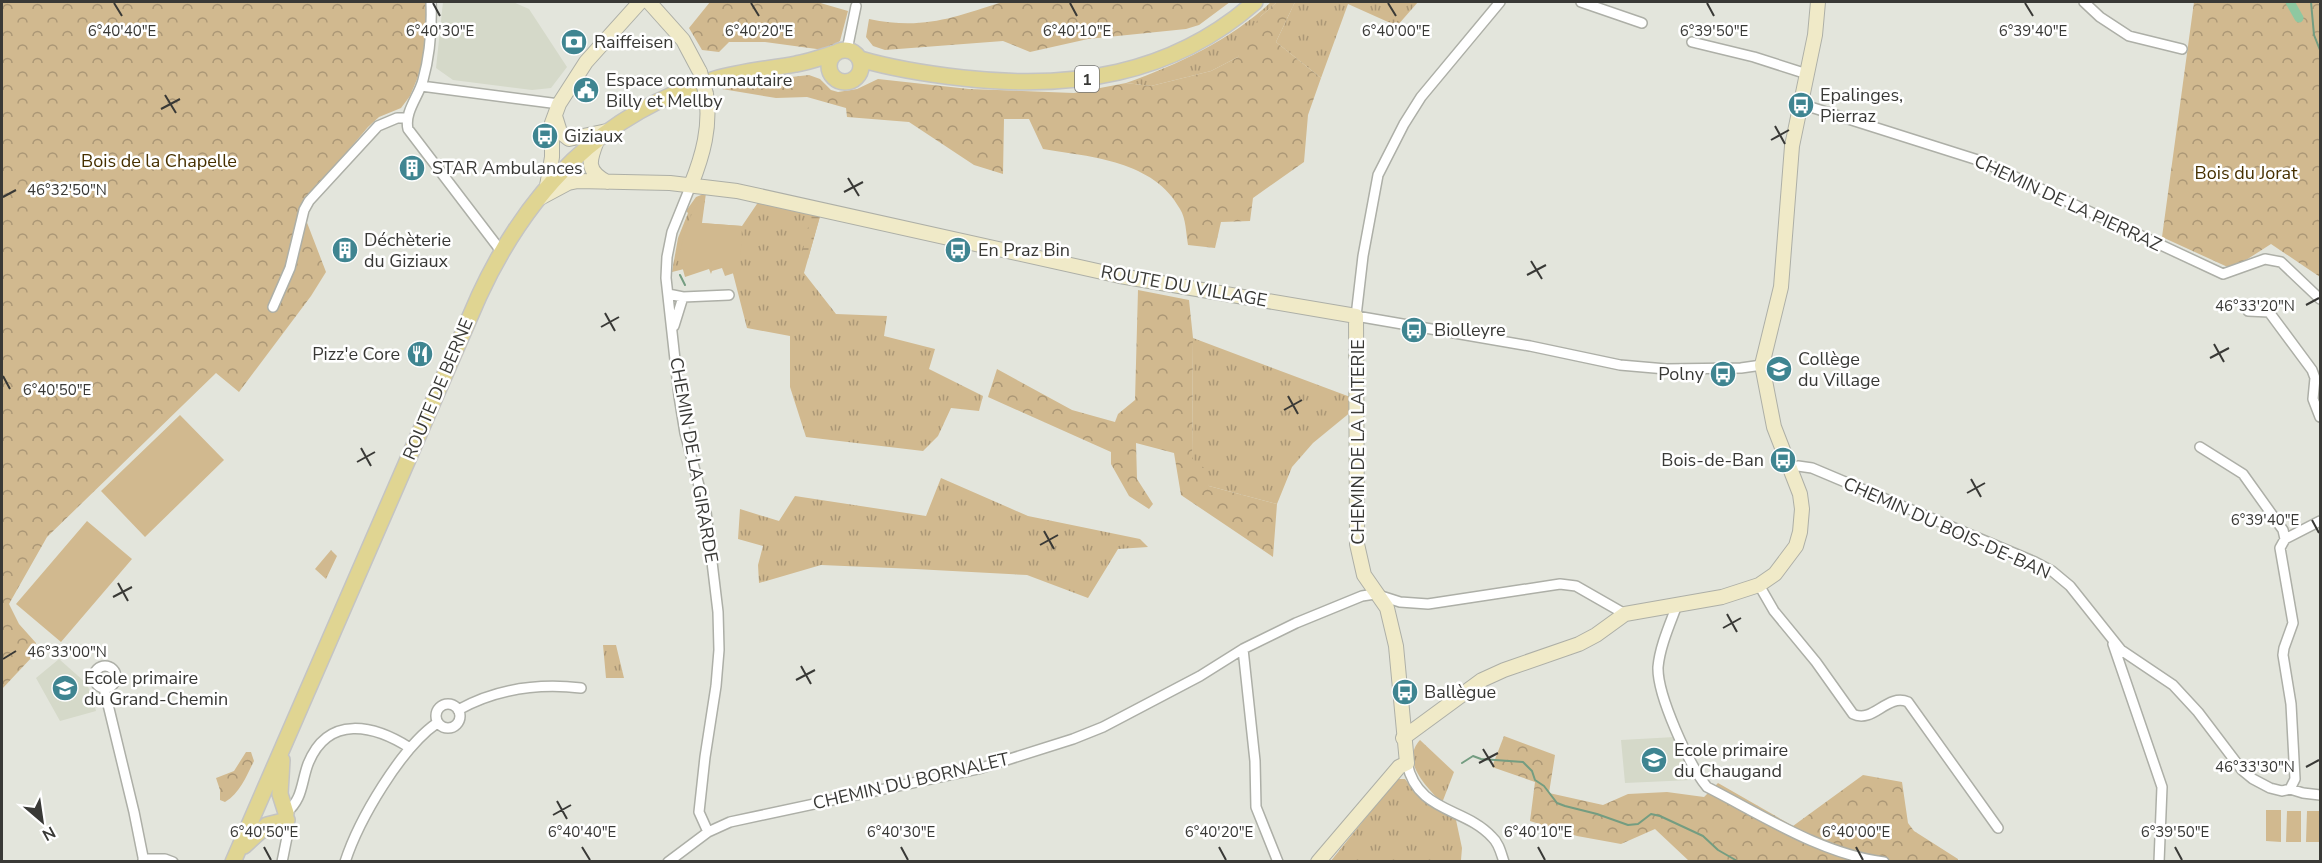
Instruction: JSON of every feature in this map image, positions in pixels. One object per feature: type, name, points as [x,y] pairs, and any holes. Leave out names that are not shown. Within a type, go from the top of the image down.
[{"type":"main road","name":"1","points":[[847,54],[901,70],[1029,83],[1070,81],[1109,75],[1153,62],[1193,44],[1223,26],[1255,2]]},
{"type":"main road","name":"ROUTE DE BERNE","points":[[234,858],[468,319],[501,251],[535,200],[573,159],[603,135],[646,107],[693,86],[749,70],[847,54]]},
{"type":"main road","points":[[847,54],[861,69],[855,79],[842,82],[831,74],[829,63],[847,54]]},
{"type":"main road","name":"ROUTE DE BERNE","points":[[796,64],[831,74]]},
{"type":"main road","name":"1","points":[[855,79],[901,70]]},
{"type":"main road","points":[[234,858],[262,828],[273,821],[287,817],[280,790],[284,746]]},
{"type":"street","points":[[431,2],[432,29],[423,82],[407,118],[410,133],[501,251]]},
{"type":"street","points":[[547,186],[552,157],[552,130],[557,109],[586,62],[640,2]]},
{"type":"street","name":"CHEMIN DE LA GIRARDE","points":[[649,2],[683,40],[700,72],[708,113],[707,132],[700,162],[670,240],[666,265],[683,422],[702,492],[719,624],[699,812],[708,832]]},
{"type":"street","points":[[1356,316],[1363,256],[1378,175],[1404,124],[1421,98],[1500,2]]},
{"type":"street","points":[[1581,2],[1642,23]]},
{"type":"street","points":[[1403,738],[1418,730],[1454,699],[1482,680],[1579,644],[1625,614],[1739,593],[1759,585],[1775,574],[1796,546],[1802,509],[1800,494],[1774,427],[1762,365],[1781,287],[1792,146],[1807,74],[1818,2]]},
{"type":"street","points":[[2084,2],[2100,17],[2128,36],[2182,49]]},
{"type":"street","points":[[847,54],[856,6]]},
{"type":"street","points":[[1692,42],[1754,57],[1807,74]]},
{"type":"street","points":[[423,82],[557,109]]},
{"type":"street","name":"CHEMIN DE LA PIERRAZ","points":[[1801,104],[1981,161],[2223,274],[2265,259],[2281,262],[2320,299]]},
{"type":"street","points":[[557,109],[560,132],[569,139],[603,135]]},
{"type":"street","points":[[273,307],[290,268],[304,210],[309,201],[378,126],[397,118],[407,118]]},
{"type":"street","points":[[603,135],[591,155],[591,168],[596,176],[609,183]]},
{"type":"street","name":"ROUTE DU VILLAGE","points":[[535,200],[573,182],[691,185],[797,203],[961,242],[1120,276],[1530,346],[1620,365],[1666,369],[1741,368],[1762,365]]},
{"type":"street","points":[[668,294],[683,297],[729,295]]},
{"type":"street","points":[[672,333],[683,297]]},
{"type":"street","points":[[2248,311],[2269,312],[2310,367],[2315,378],[2313,399],[2320,417]]},
{"type":"street","name":"CHEMIN DE LA LAITERIE","points":[[1356,316],[1357,544],[1364,575],[1375,594],[1387,608],[1396,646],[1407,763]]},
{"type":"street","points":[[2200,447],[2243,474],[2283,530],[2285,539]]},
{"type":"street","name":"CHEMIN DU BOIS-DE-BAN","points":[[1791,468],[1798,466],[1812,468],[2035,562],[2052,572],[2070,586],[2088,606],[2112,640],[2131,659],[2173,685],[2198,712],[2242,770],[2253,779],[2277,790],[2290,789],[2320,795]]},
{"type":"street","points":[[2290,789],[2295,779],[2291,704],[2283,656],[2293,623],[2280,548],[2285,539],[2320,521]]},
{"type":"street","points":[[1375,594],[1400,602],[1428,604],[1560,584],[1575,586],[1625,614]]},
{"type":"street","points":[[1759,585],[1774,611],[1853,714],[1859,717],[1866,716],[1893,701],[1900,699],[1908,702],[1998,828]]},
{"type":"street","name":"CHEMIN DU BORNALET","points":[[673,860],[708,832],[730,822],[978,769],[1073,739],[1103,727],[1200,676],[1243,649],[1335,606],[1375,594]]},
{"type":"street","points":[[1677,604],[1660,657],[1660,681],[1674,724],[1697,774],[1707,787],[1811,840],[1853,855],[1884,861]]},
{"type":"street","name":"CHEMIN DU BOIS-DE-BAN","points":[[2112,640],[2162,787],[2159,861]]},
{"type":"street","points":[[1243,649],[1255,761],[1256,807],[1278,861]]},
{"type":"street","points":[[458,710],[487,696],[512,690],[558,685],[580,688]]},
{"type":"street","points":[[104,688],[135,815],[143,860],[173,861]]},
{"type":"street","points":[[449,704],[458,710],[460,719],[454,727],[445,728],[437,723],[435,714],[440,707],[449,704]]},
{"type":"street","points":[[345,861],[362,820],[410,748],[417,738],[437,723]]},
{"type":"street","points":[[282,861],[287,837],[287,817],[300,798],[306,769],[314,752],[325,740],[338,732],[368,728],[381,732],[410,748]]},
{"type":"street","points":[[1318,861],[1386,781],[1399,767],[1407,763],[1409,773],[1421,791],[1446,810],[1482,828],[1493,837],[1504,861]]},
{"type":"shaded area","points":[[443,2],[513,2],[529,9],[567,67],[551,88],[532,90],[453,80],[436,68]]},
{"type":"shaded area","name":"Ecole primaire du Grand-Chemin","points":[[59,659],[86,683],[96,711],[60,721],[36,678]]},
{"type":"shaded area","name":"Ecole primaire du Chaugand","points":[[1675,737],[1691,780],[1625,783],[1621,740]]},
{"type":"green space","name":"Bois de la Chapelle","points":[[2,2],[426,2],[427,31],[420,72],[410,96],[401,108],[379,117],[368,127],[314,191],[306,220],[326,272],[311,296],[239,392],[216,373],[47,537],[9,604],[19,624],[36,643],[33,656],[2,689]]},
{"type":"green space","points":[[710,2],[817,2],[848,11],[840,41],[824,50],[765,42],[729,42],[719,52],[702,50],[689,28]]},
{"type":"green space","points":[[1002,2],[1230,2],[1199,25],[1186,29],[1088,39],[1030,52],[1003,41],[885,50],[873,46],[866,37],[869,19],[905,23],[937,21]]},
{"type":"green space","points":[[1271,2],[1277,2],[1261,16],[1238,57],[1211,71],[1151,86],[1126,83],[1165,68],[1221,40]]},
{"type":"green space","points":[[1277,2],[1295,2],[1276,42],[1321,78],[1308,115],[1304,162],[1253,198],[1250,221],[1221,222],[1215,248],[1188,245],[1182,213],[1169,193],[1155,180],[1120,164],[1043,149],[1029,119],[1004,119],[1003,174],[974,165],[909,122],[847,117],[846,108],[807,97],[776,98],[722,89],[809,75],[820,79],[831,90],[838,92],[857,89],[878,79],[969,89],[1074,93],[1126,83],[1151,86],[1211,71],[1238,57],[1241,42],[1261,16]]},
{"type":"green space","points":[[1295,2],[1418,2],[1397,26],[1348,4],[1321,78],[1276,42]]},
{"type":"green space","name":"Bois du Jorat","points":[[2194,2],[2320,2],[2320,277],[2271,244],[2232,269],[2162,237]]},
{"type":"green space","points":[[765,192],[823,206],[804,273],[836,314],[887,316],[884,336],[935,349],[929,369],[983,396],[979,411],[951,408],[938,436],[923,451],[806,437],[790,387],[790,336],[747,328],[729,258],[672,272],[678,238],[688,213],[686,211],[696,197],[706,193],[702,223],[742,226]]},
{"type":"green space","points":[[705,198],[701,223],[742,226],[740,271],[725,276],[722,268],[712,271],[711,274],[709,269],[685,277],[682,266],[678,266],[683,240],[695,207],[700,199]]},
{"type":"green space","points":[[811,214],[820,216],[808,259],[801,258]]},
{"type":"green space","points":[[1138,290],[1189,300],[1193,338],[1192,459],[1207,470],[1209,486],[1277,504],[1273,557],[1181,495],[1174,453],[1136,443],[1137,479],[1153,504],[1149,509],[1129,496],[1111,464],[1111,452],[988,397],[997,369],[1072,410],[1115,422],[1118,414],[1135,400]]},
{"type":"green space","points":[[1193,338],[1353,398],[1352,411],[1313,443],[1292,467],[1277,504],[1209,486],[1192,459]]},
{"type":"green space","points":[[180,415],[224,460],[145,537],[101,491]]},
{"type":"green space","points":[[941,478],[1028,516],[1140,539],[1148,547],[1118,549],[1088,598],[1027,575],[915,569],[821,565],[759,583],[758,565],[763,546],[738,539],[740,509],[779,521],[795,496],[926,516]]},
{"type":"green space","points":[[87,521],[132,559],[61,642],[16,604]]},
{"type":"green space","points":[[331,550],[337,556],[326,579],[315,569]]},
{"type":"green space","points":[[603,645],[616,645],[624,678],[606,678]]},
{"type":"green space","points":[[1504,736],[1555,755],[1549,793],[1603,805],[1628,794],[1667,792],[1704,797],[1718,783],[1793,826],[1863,775],[1902,782],[1908,823],[1914,831],[1958,861],[1689,861],[1655,829],[1621,844],[1577,836],[1530,821],[1535,782],[1492,767]]},
{"type":"green space","points":[[1420,740],[1454,772],[1442,803],[1423,782],[1414,765],[1415,748]]},
{"type":"green space","points":[[246,752],[251,752],[254,761],[245,779],[230,798],[225,802],[220,800],[216,778],[234,771]]},
{"type":"green space","points":[[1397,779],[1405,779],[1417,794],[1456,820],[1462,848],[1461,860],[1330,862]]},
{"type":"green space","points":[[2266,810],[2281,810],[2281,842],[2266,841]]},
{"type":"green space","points":[[2287,811],[2301,811],[2301,842],[2286,842]]},
{"type":"green space","points":[[2307,811],[2320,811],[2320,842],[2306,842]]},
{"type":"waterway","points":[[2290,2],[2299,18]]},
{"type":"waterway","points":[[2311,2],[2314,35],[2320,50]]},
{"type":"waterway","points":[[680,275],[685,285]]},
{"type":"waterway","points":[[1462,763],[1473,756],[1481,759],[1523,762],[1532,771],[1535,780],[1544,786],[1557,803],[1628,825],[1638,824],[1651,814],[1660,816],[1703,836],[1718,850],[1739,862]]},
{"type":"place","name":"Raiffeisen","points":[[574,42]]},
{"type":"place","name":"Espace communautaire Billy et Mellby","points":[[586,90]]},
{"type":"place","name":"Epalinges, Pierraz","points":[[1801,105]]},
{"type":"place","name":"Giziaux","points":[[545,136]]},
{"type":"place","name":"STAR Ambulances","points":[[412,168]]},
{"type":"place","name":"Déchèterie du Giziaux","points":[[345,250]]},
{"type":"place","name":"En Praz Bin","points":[[958,250]]},
{"type":"place","name":"Biolleyre","points":[[1414,330]]},
{"type":"place","name":"Pizz'e Core","points":[[420,354]]},
{"type":"place","name":"Collège du Village","points":[[1779,369]]},
{"type":"place","name":"Polny","points":[[1723,374]]},
{"type":"place","name":"Bois-de-Ban","points":[[1783,460]]},
{"type":"place","name":"Ecole primaire du Grand-Chemin","points":[[65,688]]},
{"type":"place","name":"Ballègue","points":[[1405,692]]},
{"type":"place","name":"Ecole primaire du Chaugand","points":[[1654,760]]}]
